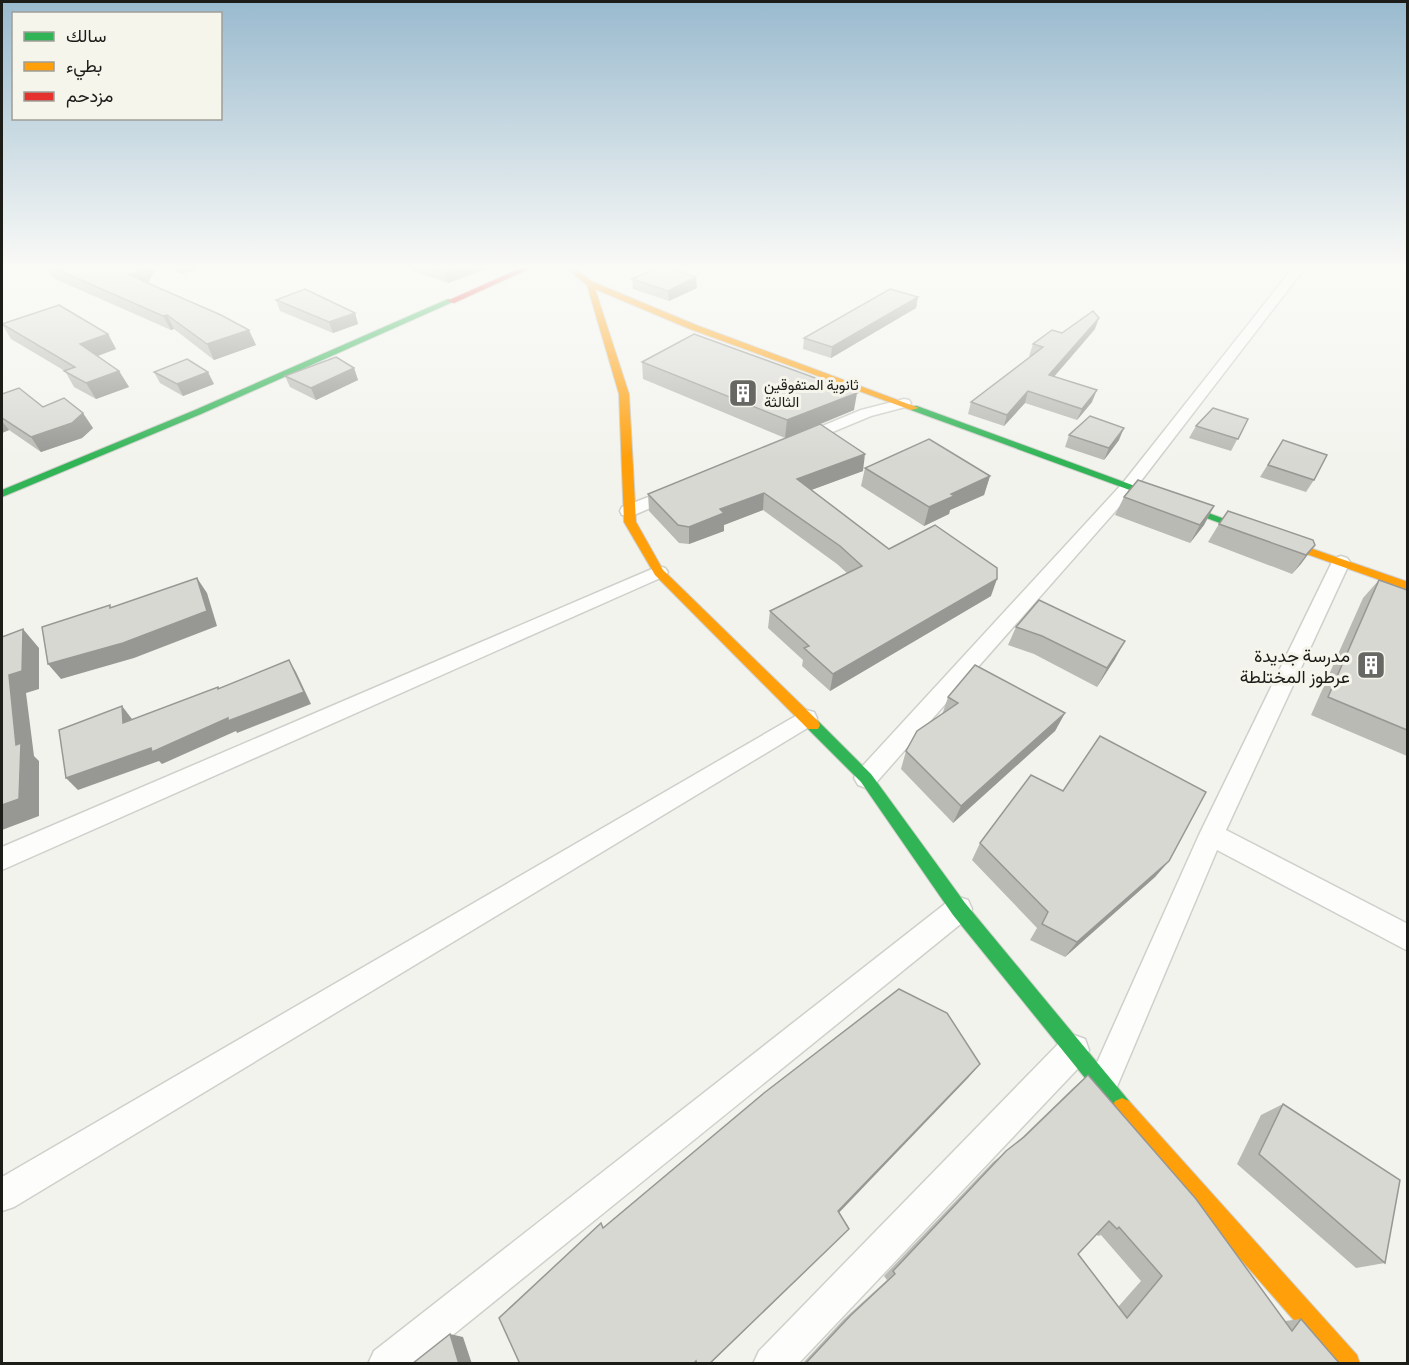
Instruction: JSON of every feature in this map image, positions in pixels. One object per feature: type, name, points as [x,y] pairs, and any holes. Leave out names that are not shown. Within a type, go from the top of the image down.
[{"type":"street","points":[[2,494],[209,408],[380,333]]},
{"type":"street","points":[[605,333],[624,394],[630,522],[658,572],[866,778],[959,909],[1102,1085],[1348,1364]]},
{"type":"street","points":[[709,333],[1128,487],[1407,586]]},
{"type":"street","points":[[866,778],[1128,487],[1248,333]]},
{"type":"street","points":[[865,389],[866,413]]},
{"type":"street","points":[[791,444],[866,413],[904,403]]},
{"type":"street","points":[[628,511],[693,484]]},
{"type":"street","points":[[1102,1085],[1211,835],[1341,562]]},
{"type":"street","points":[[2,859],[658,572]]},
{"type":"street","points":[[2,1195],[806,718]]},
{"type":"street","points":[[1211,835],[1407,938]]},
{"type":"street","points":[[387,1364],[959,909]]},
{"type":"street","points":[[772,1364],[1074,1050]]},
{"type":"building","points":[[17,333],[108,334],[80,344],[119,371],[86,383],[64,371],[75,367]]},
{"type":"building","points":[[191,333],[241,333],[207,344]]},
{"type":"building","points":[[813,333],[857,333],[832,347],[804,338]]},
{"type":"building","points":[[1048,333],[1086,333],[1049,375],[1097,390],[1082,409],[1028,391],[1007,415],[971,402],[1043,347],[1033,344]]},
{"type":"building","points":[[694,334],[857,393],[787,420],[642,362]]},
{"type":"building","points":[[336,357],[354,368],[311,388],[285,376]]},
{"type":"building","points":[[187,359],[208,372],[177,384],[154,372]]},
{"type":"building","points":[[19,388],[43,407],[64,398],[83,413],[72,423],[31,437],[2,418],[2,394]]},
{"type":"building","points":[[1213,408],[1248,419],[1238,439],[1196,426]]},
{"type":"building","points":[[1090,416],[1124,428],[1109,448],[1069,435]]},
{"type":"building","points":[[820,424],[865,454],[797,479],[889,549],[935,525],[997,568],[997,579],[833,674],[804,648],[809,646],[770,611],[862,566],[840,546],[764,493],[720,509],[724,513],[689,527],[678,525],[648,494]]},
{"type":"building","points":[[929,439],[990,476],[929,507],[865,468]]},
{"type":"building","points":[[1283,440],[1327,455],[1314,480],[1268,465]]},
{"type":"building","points":[[1138,480],[1214,506],[1200,525],[1124,497]]},
{"type":"building","points":[[1228,511],[1313,540],[1315,545],[1306,555],[1219,524]]},
{"type":"building","points":[[197,578],[207,611],[123,643],[48,664],[42,627],[110,605],[110,608]]},
{"type":"building","name":"مدرسة جديدة عرطوز المختلطة","points":[[1379,580],[1407,590],[1407,730],[1328,697]]},
{"type":"building","points":[[1039,600],[1125,641],[1107,668],[1042,636],[1016,627]]},
{"type":"building","points":[[23,629],[22,671],[9,675],[16,745],[21,743],[19,799],[2,805],[2,637]]},
{"type":"building","points":[[289,660],[304,692],[228,721],[228,718],[152,752],[151,748],[66,778],[59,730],[122,706],[123,723],[218,687],[218,689]]},
{"type":"building","points":[[975,665],[1065,713],[961,806],[906,751],[917,731],[958,703],[948,697]]},
{"type":"building","points":[[1100,736],[1206,792],[1169,861],[1077,942],[1042,924],[1048,912],[980,843],[1031,775],[1063,791]]},
{"type":"building","points":[[899,989],[947,1013],[980,1064],[838,1211],[849,1229],[709,1364],[697,1364],[696,1361],[693,1364],[520,1364],[499,1318],[601,1223],[603,1228],[764,1093]]},
{"type":"building","points":[[1088,1075],[1196,1199],[1292,1331],[1301,1319],[1340,1364],[805,1364],[851,1315],[895,1274],[893,1271],[1006,1151],[1024,1137]],"holes":[[[1109,1221],[1117,1229],[1119,1227],[1162,1276],[1127,1318],[1078,1254]]]},
{"type":"building","points":[[1283,1104],[1400,1180],[1385,1263],[1259,1154]]},
{"type":"building","points":[[450,1334],[459,1364],[412,1364]]},
{"type":"traffic: fast","points":[[2,494],[379,333]]},
{"type":"traffic: fast","points":[[914,408],[1235,525]]},
{"type":"traffic: fast","points":[[813,725],[866,778],[959,909],[1122,1108]]},
{"type":"traffic: slow","points":[[605,333],[624,394],[630,522],[659,572],[813,725]]},
{"type":"traffic: slow","points":[[709,333],[914,408]]},
{"type":"traffic: slow","points":[[1235,525],[1408,586]]},
{"type":"traffic: slow","points":[[1122,1108],[1348,1364]]},
{"type":"place","name":"ثانوية المتفوقين الثالثة","points":[[743,393]]},
{"type":"place","name":"مدرسة جديدة عرطوز المختلطة","points":[[1371,665]]}]
